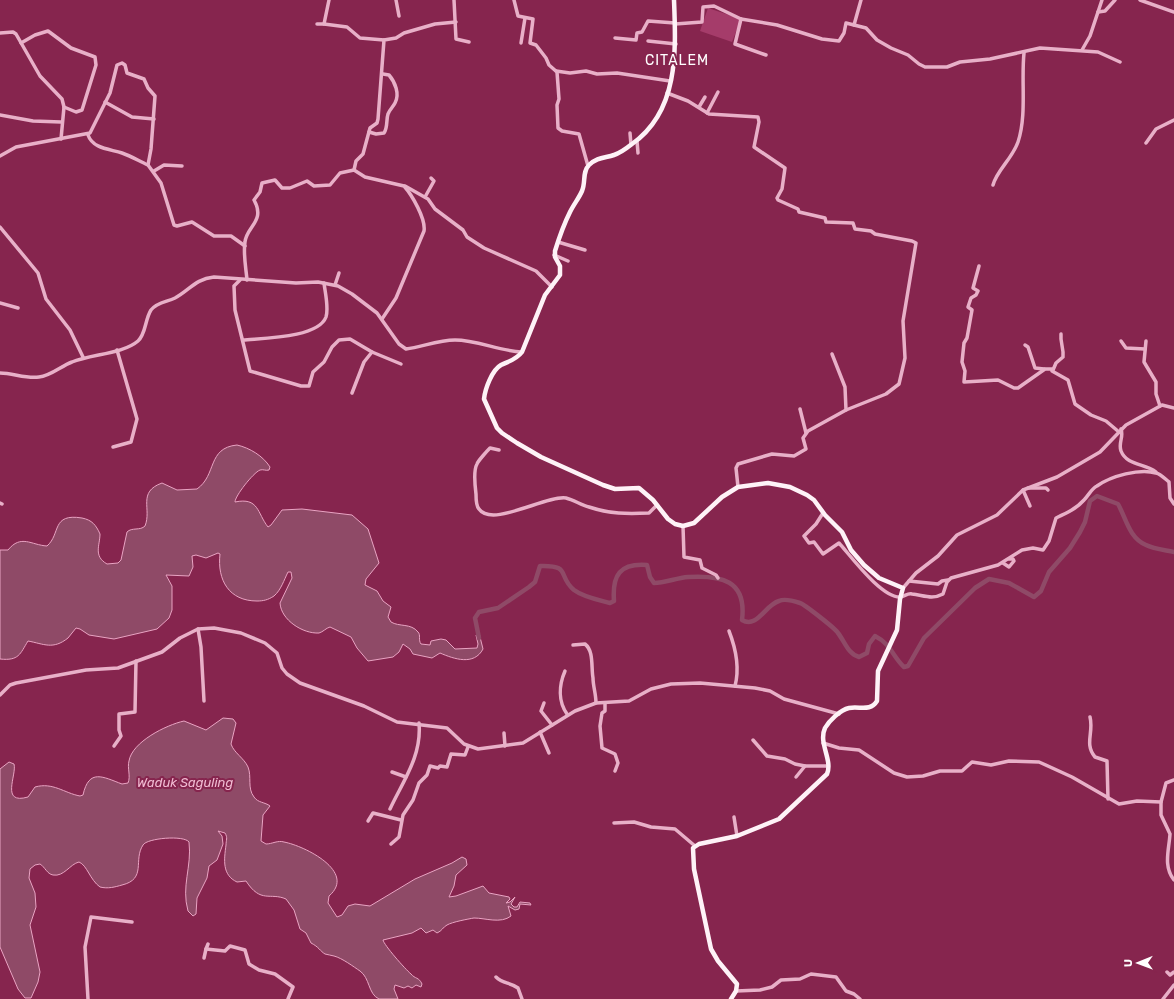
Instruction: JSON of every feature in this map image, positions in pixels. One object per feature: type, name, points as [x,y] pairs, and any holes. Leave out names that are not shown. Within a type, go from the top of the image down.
[{"type":"main road","points":[[674,0],[676,44],[675,67],[659,115],[651,127],[637,141],[613,156],[600,158],[588,166],[585,173],[583,190],[570,211],[554,255],[560,266],[560,273],[552,287],[545,295],[522,352],[517,358],[499,366],[494,371],[484,396],[489,412],[500,432],[541,457],[604,485],[615,489],[639,488],[657,505],[668,520],[675,524],[683,526],[694,523],[722,497],[738,487],[768,483],[790,487],[811,497],[821,516],[842,532],[850,550],[864,565],[879,578],[903,588],[900,597],[898,624],[890,648],[878,671],[878,698],[876,704],[870,708],[846,709],[832,719],[825,730],[824,743],[828,766],[828,771],[825,777],[787,813],[771,823],[737,836],[695,846],[693,850],[694,869],[711,949],[718,961],[737,984],[736,991],[731,999]]},
{"type":"street","points":[[324,24],[329,0]]},
{"type":"street","points":[[396,0],[399,16]]},
{"type":"street","points":[[454,0],[457,40],[469,42]]},
{"type":"street","points":[[514,0],[517,15],[525,18],[532,18],[534,21],[530,43],[536,45],[546,58],[549,65],[556,71],[570,73],[586,71],[597,74],[617,73],[670,81]]},
{"type":"street","points":[[854,25],[861,0]]},
{"type":"street","points":[[1082,50],[1102,0]]},
{"type":"street","points":[[1098,12],[1105,11],[1115,0]]},
{"type":"street","points":[[1140,0],[1174,12]]},
{"type":"street","points":[[615,38],[636,40],[637,33],[642,32],[648,21],[675,23],[702,22],[704,7],[707,6],[717,7],[741,19],[777,25],[832,40],[841,40],[846,23],[866,28],[877,40],[908,55],[925,67],[947,68],[960,62],[990,59],[1024,53],[1040,48],[1082,50],[1100,53],[1120,62]]},
{"type":"street","points":[[521,43],[525,18]]},
{"type":"street","points":[[741,19],[735,44],[766,55]]},
{"type":"street","points":[[317,24],[345,26],[360,38],[384,40],[396,38],[435,24],[456,22]]},
{"type":"street","points":[[20,44],[35,35],[48,31],[71,48],[95,57],[96,65],[82,110],[76,112],[64,107]]},
{"type":"street","points":[[1,32],[15,33],[20,44],[40,76],[62,100],[64,107],[61,139]]},
{"type":"street","points":[[376,123],[383,74],[384,40]]},
{"type":"street","points":[[648,42],[676,44]]},
{"type":"street","points":[[993,185],[996,176],[1004,167],[1018,141],[1023,108],[1022,94],[1024,83],[1024,53]]},
{"type":"street","points":[[0,156],[16,147],[88,135],[92,132],[112,86],[117,66],[122,63],[125,65],[127,73],[144,78],[149,90],[155,95],[154,119],[148,165]]},
{"type":"street","points":[[556,71],[559,99],[557,105],[558,128],[562,131],[579,134],[588,166]]},
{"type":"street","points":[[369,132],[376,134],[384,133],[387,123],[387,116],[396,101],[397,94],[391,78],[383,74]]},
{"type":"street","points":[[707,113],[718,92]]},
{"type":"street","points":[[667,93],[707,113],[759,118],[754,147],[785,168],[782,189],[777,198],[778,200],[798,209],[799,212],[826,218],[826,222],[853,223],[855,229],[871,231],[881,235],[915,242],[903,321],[905,358],[902,378],[899,384],[892,391],[846,410],[806,433],[803,438],[806,449],[794,456],[772,454],[737,465],[738,487]]},
{"type":"street","points":[[699,108],[705,97]]},
{"type":"street","points":[[105,102],[132,117],[154,119]]},
{"type":"street","points":[[0,115],[33,121],[62,122]]},
{"type":"street","points":[[1146,143],[1156,129],[1174,120]]},
{"type":"street","points":[[354,170],[356,161],[363,154],[371,127],[376,123],[387,123]]},
{"type":"street","points":[[630,133],[631,145]]},
{"type":"street","points":[[88,135],[92,143],[100,147],[123,153],[148,165],[154,171],[162,185],[174,225],[177,226],[192,222],[214,236],[231,236],[245,246]]},
{"type":"street","points":[[637,141],[638,153]]},
{"type":"street","points":[[154,171],[164,165],[182,166]]},
{"type":"street","points":[[247,280],[246,239],[256,223],[257,208],[254,200],[260,192],[262,183],[275,180],[282,188],[290,188],[308,181],[314,186],[330,185],[340,173],[354,170],[365,177],[404,186],[425,197],[431,201],[435,209],[463,230],[467,237],[484,248],[530,268],[538,273],[552,287]]},
{"type":"street","points":[[425,197],[434,184],[431,178]]},
{"type":"street","points":[[382,319],[401,286],[425,228],[412,197],[404,186]]},
{"type":"street","points":[[0,227],[38,273],[46,300],[70,330],[83,357]]},
{"type":"street","points":[[558,242],[585,250]]},
{"type":"street","points":[[554,255],[568,261]]},
{"type":"street","points":[[980,266],[973,288],[978,291],[976,296],[971,298],[968,307],[972,310],[967,338],[964,343],[962,362],[965,371],[964,382],[998,380],[1014,388],[1018,388],[1045,369]]},
{"type":"street","points":[[335,285],[339,274]]},
{"type":"street","points":[[0,373],[26,377],[42,377],[83,357],[117,350],[132,345],[140,339],[146,320],[154,308],[176,298],[196,282],[214,277],[240,280],[324,283],[335,285],[352,294],[382,319],[400,344],[406,349],[455,340],[490,346],[509,352],[522,352]]},
{"type":"street","points":[[240,280],[235,284],[234,299],[237,320],[243,340],[246,359],[251,373],[310,386],[313,372],[324,362],[332,346],[339,340],[350,339],[372,352],[401,364]]},
{"type":"street","points":[[243,340],[302,333],[319,326],[326,318],[327,313],[324,283]]},
{"type":"street","points":[[0,303],[18,308]]},
{"type":"street","points":[[1052,371],[1056,363],[1063,357],[1064,347],[1061,341],[1061,334]]},
{"type":"street","points":[[1121,341],[1126,348],[1145,349]]},
{"type":"street","points":[[1146,341],[1144,362],[1156,382],[1156,394],[1160,406]]},
{"type":"street","points":[[1025,345],[1028,347],[1035,368],[1052,369],[1052,371],[1068,380],[1072,400],[1077,406],[1120,430],[1122,438],[1120,446],[1122,454],[1132,463],[1157,473],[1169,482],[1170,498],[1174,504]]},
{"type":"street","points":[[113,447],[131,442],[137,422],[117,350]]},
{"type":"street","points":[[352,393],[364,362],[372,352]]},
{"type":"street","points":[[832,354],[845,387],[846,410]]},
{"type":"street","points":[[903,588],[916,573],[938,556],[957,535],[997,515],[1023,490],[1057,477],[1100,452],[1110,444],[1120,430],[1131,421],[1160,406],[1167,405],[1174,408]]},
{"type":"street","points":[[800,409],[806,433]]},
{"type":"street","points":[[499,450],[490,448],[476,466],[475,489],[478,507],[480,511],[491,515],[503,514],[543,501],[557,499],[568,499],[600,511],[620,515],[649,513],[657,505]]},
{"type":"street","points":[[909,581],[938,584],[951,578],[1003,563],[1024,550],[1032,548],[1044,549],[1049,541],[1055,519],[1070,512],[1100,484],[1124,474],[1157,473]]},
{"type":"street","points":[[1028,488],[1046,488],[1048,490]]},
{"type":"street","points":[[1023,490],[1030,506]]},
{"type":"street","points":[[821,516],[804,536],[809,543],[814,542],[823,554],[839,543],[854,561],[879,586],[890,594],[900,597],[911,593],[926,597],[941,596],[945,591],[948,580]]},
{"type":"street","points":[[683,526],[685,558],[700,560],[702,568],[716,575],[718,578]]},
{"type":"street","points":[[1003,563],[1010,567],[1014,560],[1009,558]]},
{"type":"street","points":[[0,695],[10,685],[16,683],[86,670],[118,668],[162,652],[180,638],[198,629],[214,628],[241,633],[260,641],[277,653],[282,668],[295,681],[364,706],[394,721],[407,724],[419,723],[449,729],[468,747],[478,749],[523,743],[567,714],[596,703],[629,701],[651,689],[671,684],[734,686],[766,690],[784,699],[839,714]]},
{"type":"street","points":[[198,629],[201,647],[204,701]]},
{"type":"street","points":[[729,631],[736,653],[735,661],[738,673],[734,686]]},
{"type":"street","points":[[573,645],[585,644],[588,647],[593,662],[592,677],[596,703]]},
{"type":"street","points":[[114,746],[121,736],[119,730],[119,714],[135,712],[136,661]]},
{"type":"street","points":[[565,671],[560,686],[561,702],[567,714]]},
{"type":"street","points":[[544,702],[541,711],[552,724]]},
{"type":"street","points":[[605,703],[605,711],[602,713],[600,726],[602,749],[615,754],[618,763],[615,770]]},
{"type":"street","points":[[1090,717],[1091,724],[1089,745],[1095,757],[1107,761],[1108,799]]},
{"type":"street","points":[[390,809],[418,751],[420,738],[419,723]]},
{"type":"street","points":[[540,732],[549,753]]},
{"type":"street","points":[[504,733],[505,746]]},
{"type":"street","points":[[753,740],[768,756],[785,759],[795,764],[805,766],[828,766]]},
{"type":"street","points":[[824,743],[839,748],[859,750],[894,773],[907,777],[923,776],[940,770],[962,771],[972,762],[991,766],[1009,761],[1039,762],[1072,777],[1108,799],[1122,804],[1134,801],[1161,802]]},
{"type":"street","points":[[391,844],[400,834],[401,820],[413,800],[419,784],[427,775],[430,766],[438,768],[440,766],[446,767],[451,754],[465,755],[468,747]]},
{"type":"street","points":[[796,777],[805,766]]},
{"type":"street","points":[[392,772],[406,777]]},
{"type":"street","points":[[1174,780],[1166,783],[1161,802],[1161,815],[1170,834],[1168,845],[1168,869],[1174,880]]},
{"type":"street","points":[[368,821],[373,813],[401,820]]},
{"type":"street","points":[[734,817],[737,836]]},
{"type":"street","points":[[614,823],[634,822],[652,827],[675,829],[695,846]]},
{"type":"street","points":[[88,999],[85,947],[91,917],[132,922]]},
{"type":"street","points":[[204,958],[208,944]]},
{"type":"street","points":[[206,949],[225,951],[230,946],[245,950],[249,964],[259,970],[275,974],[293,987],[288,999]]},
{"type":"street","points":[[1167,972],[1170,975],[1174,972]]},
{"type":"street","points":[[736,991],[760,990],[772,986],[781,980],[800,979],[808,975],[815,974],[836,977],[848,992],[854,994],[860,999]]},
{"type":"street","points":[[496,977],[502,983],[518,988],[522,999]]},
{"type":"street","points":[[1163,999],[1174,985]]},
{"type":"shaded area","points":[[708,8],[741,19],[732,42],[700,31]]},
{"type":"water","points":[[237,445],[256,453],[264,459],[270,467],[269,470],[260,470],[253,475],[241,490],[235,502],[243,501],[253,504],[268,527],[282,510],[302,509],[352,515],[368,529],[379,563],[366,579],[365,585],[377,591],[383,601],[391,607],[388,617],[391,622],[415,629],[419,633],[421,644],[430,645],[431,641],[441,639],[446,640],[455,649],[477,648],[478,644],[476,635],[479,633],[483,649],[479,654],[474,658],[463,660],[440,653],[432,658],[413,654],[410,649],[403,644],[399,652],[393,657],[368,661],[357,648],[351,637],[330,627],[319,633],[306,631],[294,625],[284,615],[280,603],[292,578],[291,572],[288,572],[274,596],[257,601],[247,600],[232,593],[227,587],[223,580],[220,554],[218,553],[206,558],[196,555],[192,556],[193,567],[189,576],[166,575],[172,586],[172,610],[169,618],[157,629],[114,639],[89,635],[76,628],[63,642],[53,645],[44,645],[28,641],[21,653],[15,658],[0,659],[0,550],[8,550],[17,542],[22,541],[47,546],[54,536],[61,521],[72,517],[82,518],[91,522],[100,534],[98,550],[103,561],[107,564],[118,563],[121,560],[127,532],[145,526],[147,520],[147,496],[154,487],[162,483],[177,490],[197,489],[207,477],[216,457],[221,451],[227,447]]},
{"type":"water","name":"Waduk Saguling","points":[[223,718],[233,719],[236,723],[231,744],[248,767],[252,794],[257,800],[270,806],[263,815],[261,841],[266,844],[280,841],[293,844],[315,855],[333,869],[337,878],[336,887],[329,896],[328,903],[337,917],[342,915],[348,906],[355,904],[370,906],[415,879],[462,857],[466,859],[467,865],[456,875],[454,886],[449,897],[456,896],[483,886],[489,893],[509,897],[510,899],[506,903],[510,902],[515,897],[511,904],[514,907],[517,907],[520,902],[530,903],[531,905],[520,904],[519,909],[515,910],[508,906],[511,916],[503,920],[474,918],[449,924],[437,933],[433,930],[426,933],[421,928],[412,933],[383,940],[387,947],[412,976],[420,980],[422,984],[421,987],[416,985],[412,988],[408,986],[404,988],[395,985],[394,989],[398,999],[379,999],[375,997],[366,978],[360,971],[341,959],[325,954],[311,943],[306,933],[300,929],[294,910],[286,899],[261,895],[256,893],[246,881],[237,882],[232,879],[226,871],[225,866],[227,839],[225,833],[218,831],[222,836],[223,844],[217,860],[209,866],[207,878],[197,898],[196,914],[193,916],[188,911],[186,902],[186,885],[190,851],[189,842],[186,840],[173,838],[158,839],[143,845],[140,851],[137,874],[130,882],[109,888],[100,887],[84,866],[79,862],[57,875],[49,873],[40,864],[35,865],[30,869],[29,878],[35,893],[36,907],[30,925],[40,972],[38,982],[31,998],[25,998],[18,989],[0,947],[0,769],[9,762],[14,764],[12,793],[14,797],[28,797],[35,787],[41,786],[53,787],[80,796],[83,795],[86,786],[93,778],[103,777],[122,784],[128,783],[129,761],[131,754],[143,741],[159,730],[184,721],[206,730]]},
{"type":"waterway","points":[[479,638],[475,618],[479,612],[498,608],[529,587],[535,582],[540,566],[550,566],[560,569],[569,585],[574,590],[586,596],[610,603],[614,601],[616,578],[620,572],[630,566],[647,565],[650,577],[654,583],[700,577],[721,579],[729,583],[736,588],[740,596],[742,620],[747,622],[757,619],[774,603],[781,600],[790,600],[803,604],[836,631],[849,650],[855,655],[859,657],[867,653],[869,644],[875,636],[885,643],[904,667],[908,666],[924,638],[975,588],[989,579],[1009,583],[1034,597],[1041,591],[1049,572],[1070,548],[1080,532],[1085,522],[1090,501],[1097,496],[1118,504],[1132,533],[1140,542],[1152,548],[1174,552]]},
{"type":"district","name":"CITALEM","points":[[677,60]]}]
